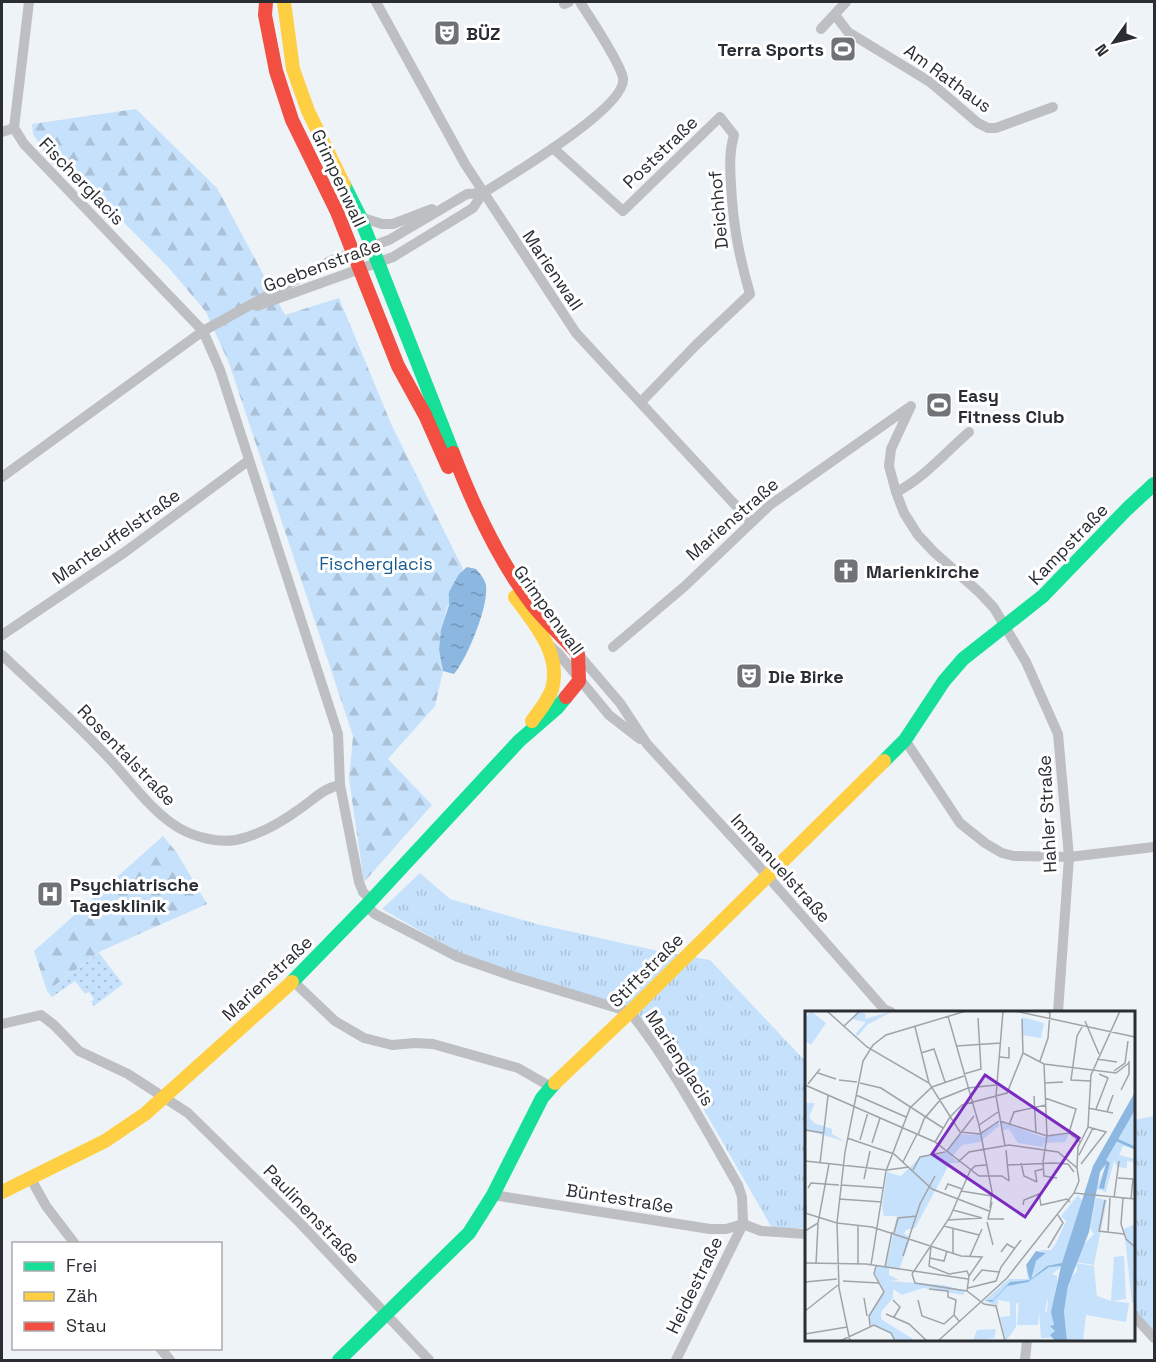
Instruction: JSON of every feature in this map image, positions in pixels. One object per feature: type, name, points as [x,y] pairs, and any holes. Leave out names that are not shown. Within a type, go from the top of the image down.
[{"type":"street","points":[[2,132],[14,128],[29,2]]},
{"type":"street","name":"Grimpenwall","points":[[266,2],[266,15],[276,71],[286,104],[337,212],[398,366],[425,415],[465,510],[500,574],[547,644],[558,653],[579,681]]},
{"type":"street","name":"Grimpenwall","points":[[284,2],[293,69],[308,111],[360,217],[482,523],[532,604],[578,654],[579,681]]},
{"type":"street","name":"Marienwall","points":[[376,2],[421,87],[483,194],[576,333],[751,522]]},
{"type":"street","points":[[483,194],[588,124],[623,88],[619,66],[580,2]]},
{"type":"street","points":[[821,29],[846,2]]},
{"type":"street","name":"Am Rathaus","points":[[835,15],[848,32],[930,82],[978,123],[988,128],[996,128],[1053,107]]},
{"type":"street","name":"Poststraße","points":[[553,148],[623,211],[720,117]]},
{"type":"street","name":"Deichhof","points":[[641,402],[750,294],[737,249],[732,220],[730,151],[734,135],[720,117]]},
{"type":"street","name":"Fischerglacis","points":[[14,128],[24,144],[203,331],[220,370],[338,734],[340,786],[359,882],[369,903]]},
{"type":"street","name":"Goebenstraße","points":[[2,477],[203,331],[321,265],[398,235],[466,194],[483,194]]},
{"type":"street","name":"Goebenstraße","points":[[237,313],[393,257],[473,208],[483,194]]},
{"type":"street","points":[[360,217],[382,224],[393,224],[455,201]]},
{"type":"street","name":"Marienstraße","points":[[613,648],[685,586],[771,505],[911,406]]},
{"type":"street","name":"Hahler Straße","points":[[911,406],[891,449],[889,466],[904,513],[918,535],[934,552],[980,592],[994,608],[1026,662],[1058,734],[1070,857],[1058,1011]]},
{"type":"street","points":[[896,492],[918,479],[969,432]]},
{"type":"street","name":"Manteuffelstraße","points":[[2,635],[125,552],[248,461]]},
{"type":"street","name":"Kampstraße","points":[[1005,627],[1043,596],[1127,508],[1155,484]]},
{"type":"street","name":"Stiftstraße","points":[[339,1360],[464,1239],[493,1195],[542,1098],[551,1087],[768,877],[904,740],[944,681],[963,659],[1005,627]]},
{"type":"street","name":"Marienstraße","points":[[519,741],[552,689],[554,671],[547,644]]},
{"type":"street","name":"Immanuelstraße","points":[[578,654],[614,695],[647,744],[884,1009],[889,1011]]},
{"type":"street","name":"Rosentalstraße","points":[[2,655],[84,732],[153,806],[177,827],[191,834],[227,841],[250,836],[289,816],[324,791],[340,786]]},
{"type":"street","name":"Immanuelstraße","points":[[579,681],[609,715],[647,744]]},
{"type":"street","name":"Marienstraße","points":[[2,1192],[105,1141],[165,1097],[293,981],[369,903],[519,741],[557,708],[579,681]]},
{"type":"street","points":[[904,740],[955,816],[971,833],[1002,853],[1014,856],[1070,857],[1155,847]]},
{"type":"street","name":"Marienglacis","points":[[369,903],[375,914],[458,957],[630,1012],[672,1071],[738,1185],[742,1197],[742,1224]]},
{"type":"street","points":[[293,981],[335,1021],[364,1038],[392,1045],[433,1044],[518,1068],[551,1087]]},
{"type":"street","name":"Paulinenstraße","points":[[2,1024],[41,1015],[79,1051],[128,1074],[188,1113],[301,1224],[429,1360]]},
{"type":"street","points":[[31,1179],[49,1211],[73,1242]]},
{"type":"street","name":"Büntestraße","points":[[493,1195],[710,1229],[742,1224]]},
{"type":"street","points":[[742,1224],[761,1231],[805,1234]]},
{"type":"street","name":"Heidestraße","points":[[676,1360],[742,1224]]},
{"type":"street","points":[[1135,1317],[1155,1338]]},
{"type":"street","points":[[1025,1360],[1027,1341]]},
{"type":"green space","name":"Fischerglacis","points":[[136,109],[217,188],[285,315],[339,298],[392,426],[463,569],[459,574],[446,611],[439,650],[443,671],[435,706],[388,759],[432,805],[364,882],[349,779],[353,736],[229,363],[206,312],[169,268],[60,158],[52,165],[33,134],[32,124]]},
{"type":"green space","points":[[163,836],[177,853],[207,904],[101,951],[47,991],[34,951]]},
{"type":"green space","points":[[420,873],[450,899],[537,924],[710,960],[805,1061],[805,1228],[772,1228],[674,1058],[649,1023],[630,1012],[463,955],[382,909]]},
{"type":"green space","points":[[99,953],[123,984],[94,1006],[91,1002],[94,999],[89,992],[85,994],[75,981],[52,997],[47,991]]},
{"type":"green space","points":[[1154,1116],[1154,1335],[1135,1312],[1135,1120]]},
{"type":"green space","points":[[1154,1202],[1154,1214],[1135,1218],[1135,1206]]},
{"type":"water","points":[[467,567],[476,569],[481,575],[485,581],[486,594],[476,632],[465,657],[454,674],[443,671],[439,650],[441,630],[449,605],[449,592],[459,574]]},
{"type":"traffic: fast","points":[[344,185],[360,217],[453,453]]},
{"type":"traffic: fast","points":[[884,761],[905,740],[944,681],[963,659],[1043,596],[1154,484]]},
{"type":"traffic: fast","points":[[292,982],[519,741],[557,708],[566,697]]},
{"type":"traffic: fast","points":[[339,1360],[469,1233],[493,1195],[542,1098],[555,1083]]},
{"type":"traffic: slow","points":[[284,2],[293,69],[308,111],[344,185]]},
{"type":"traffic: slow","points":[[515,597],[538,628],[550,651],[553,664],[552,689],[546,702],[532,721]]},
{"type":"traffic: slow","points":[[555,1083],[884,761]]},
{"type":"traffic: slow","points":[[2,1192],[105,1141],[145,1114],[292,982]]},
{"type":"traffic: jam","points":[[266,2],[265,15],[276,71],[292,120],[337,212],[398,366],[425,415],[448,467]]},
{"type":"traffic: jam","points":[[453,453],[469,492],[507,568],[536,610],[578,654],[579,681],[566,697]]},
{"type":"place","name":"BÜZ","points":[[447,33]]},
{"type":"place","name":"Terra Sports","points":[[843,49]]},
{"type":"place","name":"Easy Fitness Club","points":[[939,405]]},
{"type":"place","name":"Marienkirche","points":[[846,571]]},
{"type":"place","name":"Die Birke","points":[[749,676]]},
{"type":"place","name":"Psychiatrische Tagesklinik","points":[[50,894]]}]
